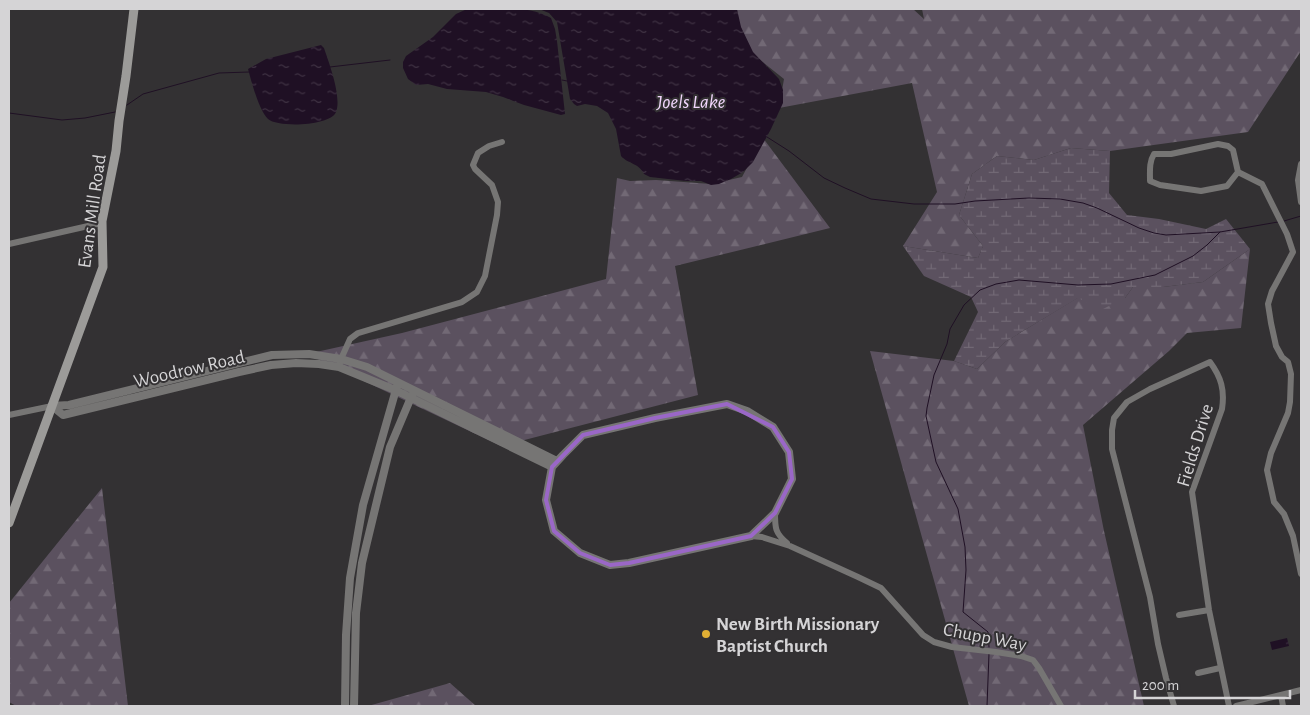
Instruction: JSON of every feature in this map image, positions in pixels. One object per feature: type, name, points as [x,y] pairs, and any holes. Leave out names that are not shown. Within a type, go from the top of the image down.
[{"type":"main road","name":"Evans Mill Road","points":[[9,523],[102,267],[102,221],[116,151],[118,121],[126,76],[134,9]]},
{"type":"street","points":[[340,363],[350,338],[358,333],[462,302],[478,292],[485,276],[498,202],[492,185],[475,170],[473,165],[478,153],[502,142]]},
{"type":"street","points":[[1218,144],[1228,146],[1233,150],[1238,172],[1227,186],[1200,191],[1160,185],[1150,180],[1150,170],[1154,154],[1171,154],[1218,144]]},
{"type":"street","points":[[1301,164],[1298,180],[1301,202]]},
{"type":"street","points":[[1238,172],[1262,184],[1287,234],[1293,252],[1272,291],[1268,304],[1276,346],[1282,357],[1288,362],[1291,371],[1291,389],[1288,413],[1271,453],[1267,470],[1274,502],[1284,514],[1293,536],[1301,574]]},
{"type":"street","points":[[9,244],[97,224],[102,221]]},
{"type":"street","name":"Fields Drive","points":[[1174,706],[1158,644],[1150,597],[1112,449],[1112,430],[1114,418],[1127,402],[1150,389],[1210,362],[1218,373],[1224,398],[1222,409],[1192,492],[1208,610],[1229,706]]},
{"type":"street","name":"Woodrow Road","points":[[9,415],[52,406],[63,415],[272,365],[340,363],[397,386],[555,464]]},
{"type":"street","points":[[345,706],[346,636],[350,578],[364,505],[397,386]]},
{"type":"street","points":[[354,706],[356,613],[362,563],[390,447],[413,394]]},
{"type":"street","points":[[776,513],[751,536],[629,563],[610,564],[580,553],[554,531],[546,500],[555,464],[583,435],[726,404],[747,411],[773,427],[789,452],[792,478],[776,513],[775,526],[780,537],[790,546]]},
{"type":"street","name":"Chupp Way","points":[[751,536],[767,538],[790,546],[881,588],[923,635],[934,642],[952,647],[1021,656],[1033,660],[1061,706]]},
{"type":"street","points":[[1179,615],[1208,610]]},
{"type":"street","points":[[1198,672],[1220,668]]},
{"type":"street","points":[[1236,706],[1301,690]]},
{"type":"street","points":[[1281,695],[1283,706]]},
{"type":"highlighted area","points":[[727,404],[773,427],[789,452],[792,479],[775,513],[751,536],[629,563],[610,565],[580,553],[554,531],[546,500],[552,467],[583,435],[655,418]]},
{"type":"green space","points":[[734,9],[913,9],[924,19],[922,9],[1301,9],[1301,51],[1248,132],[1110,151],[1071,148],[1034,160],[997,156],[972,174],[959,215],[983,246],[978,258],[903,246],[937,192],[912,83],[779,108],[784,79],[750,52]]},
{"type":"green space","points":[[763,138],[830,228],[675,266],[698,395],[501,446],[307,354],[402,333],[606,279],[617,178],[630,181],[656,180],[711,184],[742,177]]},
{"type":"green space","points":[[1071,148],[1110,151],[1109,193],[1127,215],[1159,219],[1206,229],[1226,219],[1250,249],[1203,282],[1163,287],[1133,287],[1125,298],[1101,310],[1078,298],[1005,342],[977,369],[954,361],[978,312],[971,297],[924,276],[903,246],[978,258],[983,246],[959,215],[972,174],[997,156],[1034,160]]},
{"type":"green space","points":[[1250,249],[1241,328],[1187,333],[1169,351],[1083,425],[1104,531],[1144,706],[969,706],[870,351],[954,361],[977,369],[1005,342],[1079,297],[1125,298],[1133,287],[1163,287],[1203,282]]},
{"type":"green space","points":[[102,488],[128,706],[16,706],[9,702],[9,603]]},
{"type":"green space","points":[[450,683],[476,706],[368,706]]},
{"type":"water","points":[[467,9],[521,9],[551,18],[557,41],[565,114],[561,115],[524,105],[486,92],[447,89],[428,84],[416,85],[408,79],[403,68],[406,56],[433,37],[456,14]]},
{"type":"water","name":"Joels Lake","points":[[539,9],[737,9],[741,27],[753,52],[779,79],[783,90],[783,103],[753,162],[743,172],[731,179],[711,185],[701,181],[650,177],[644,174],[642,170],[621,156],[616,129],[608,113],[597,106],[585,104],[577,106],[570,99],[557,22],[549,13]]},
{"type":"water","points":[[321,45],[324,48],[334,80],[337,98],[336,112],[332,117],[315,123],[282,124],[268,119],[253,88],[248,69],[266,59]]},
{"type":"water","points":[[1287,638],[1289,646],[1272,650],[1270,642]]},
{"type":"waterway","points":[[330,67],[390,60]]},
{"type":"waterway","points":[[127,105],[143,94],[219,73],[249,72]]},
{"type":"waterway","points":[[562,80],[567,81]]},
{"type":"waterway","points":[[9,113],[62,120],[115,112]]},
{"type":"waterway","points":[[767,137],[824,178],[871,199],[914,204],[955,204],[1029,198],[1060,199],[1083,203],[1139,228],[1166,235],[1220,232],[1278,222]]},
{"type":"waterway","points":[[1284,221],[1301,216]]},
{"type":"waterway","points":[[989,647],[988,632],[963,612],[966,570],[965,547],[958,509],[936,462],[926,416],[934,375],[947,344],[950,329],[964,305],[980,290],[996,284],[1019,280],[1078,285],[1111,284],[1155,275],[1193,256],[1220,232]]},
{"type":"waterway","points":[[987,706],[989,654]]},
{"type":"place","name":"New Birth Missionary Baptist Church","points":[[706,634]]}]
